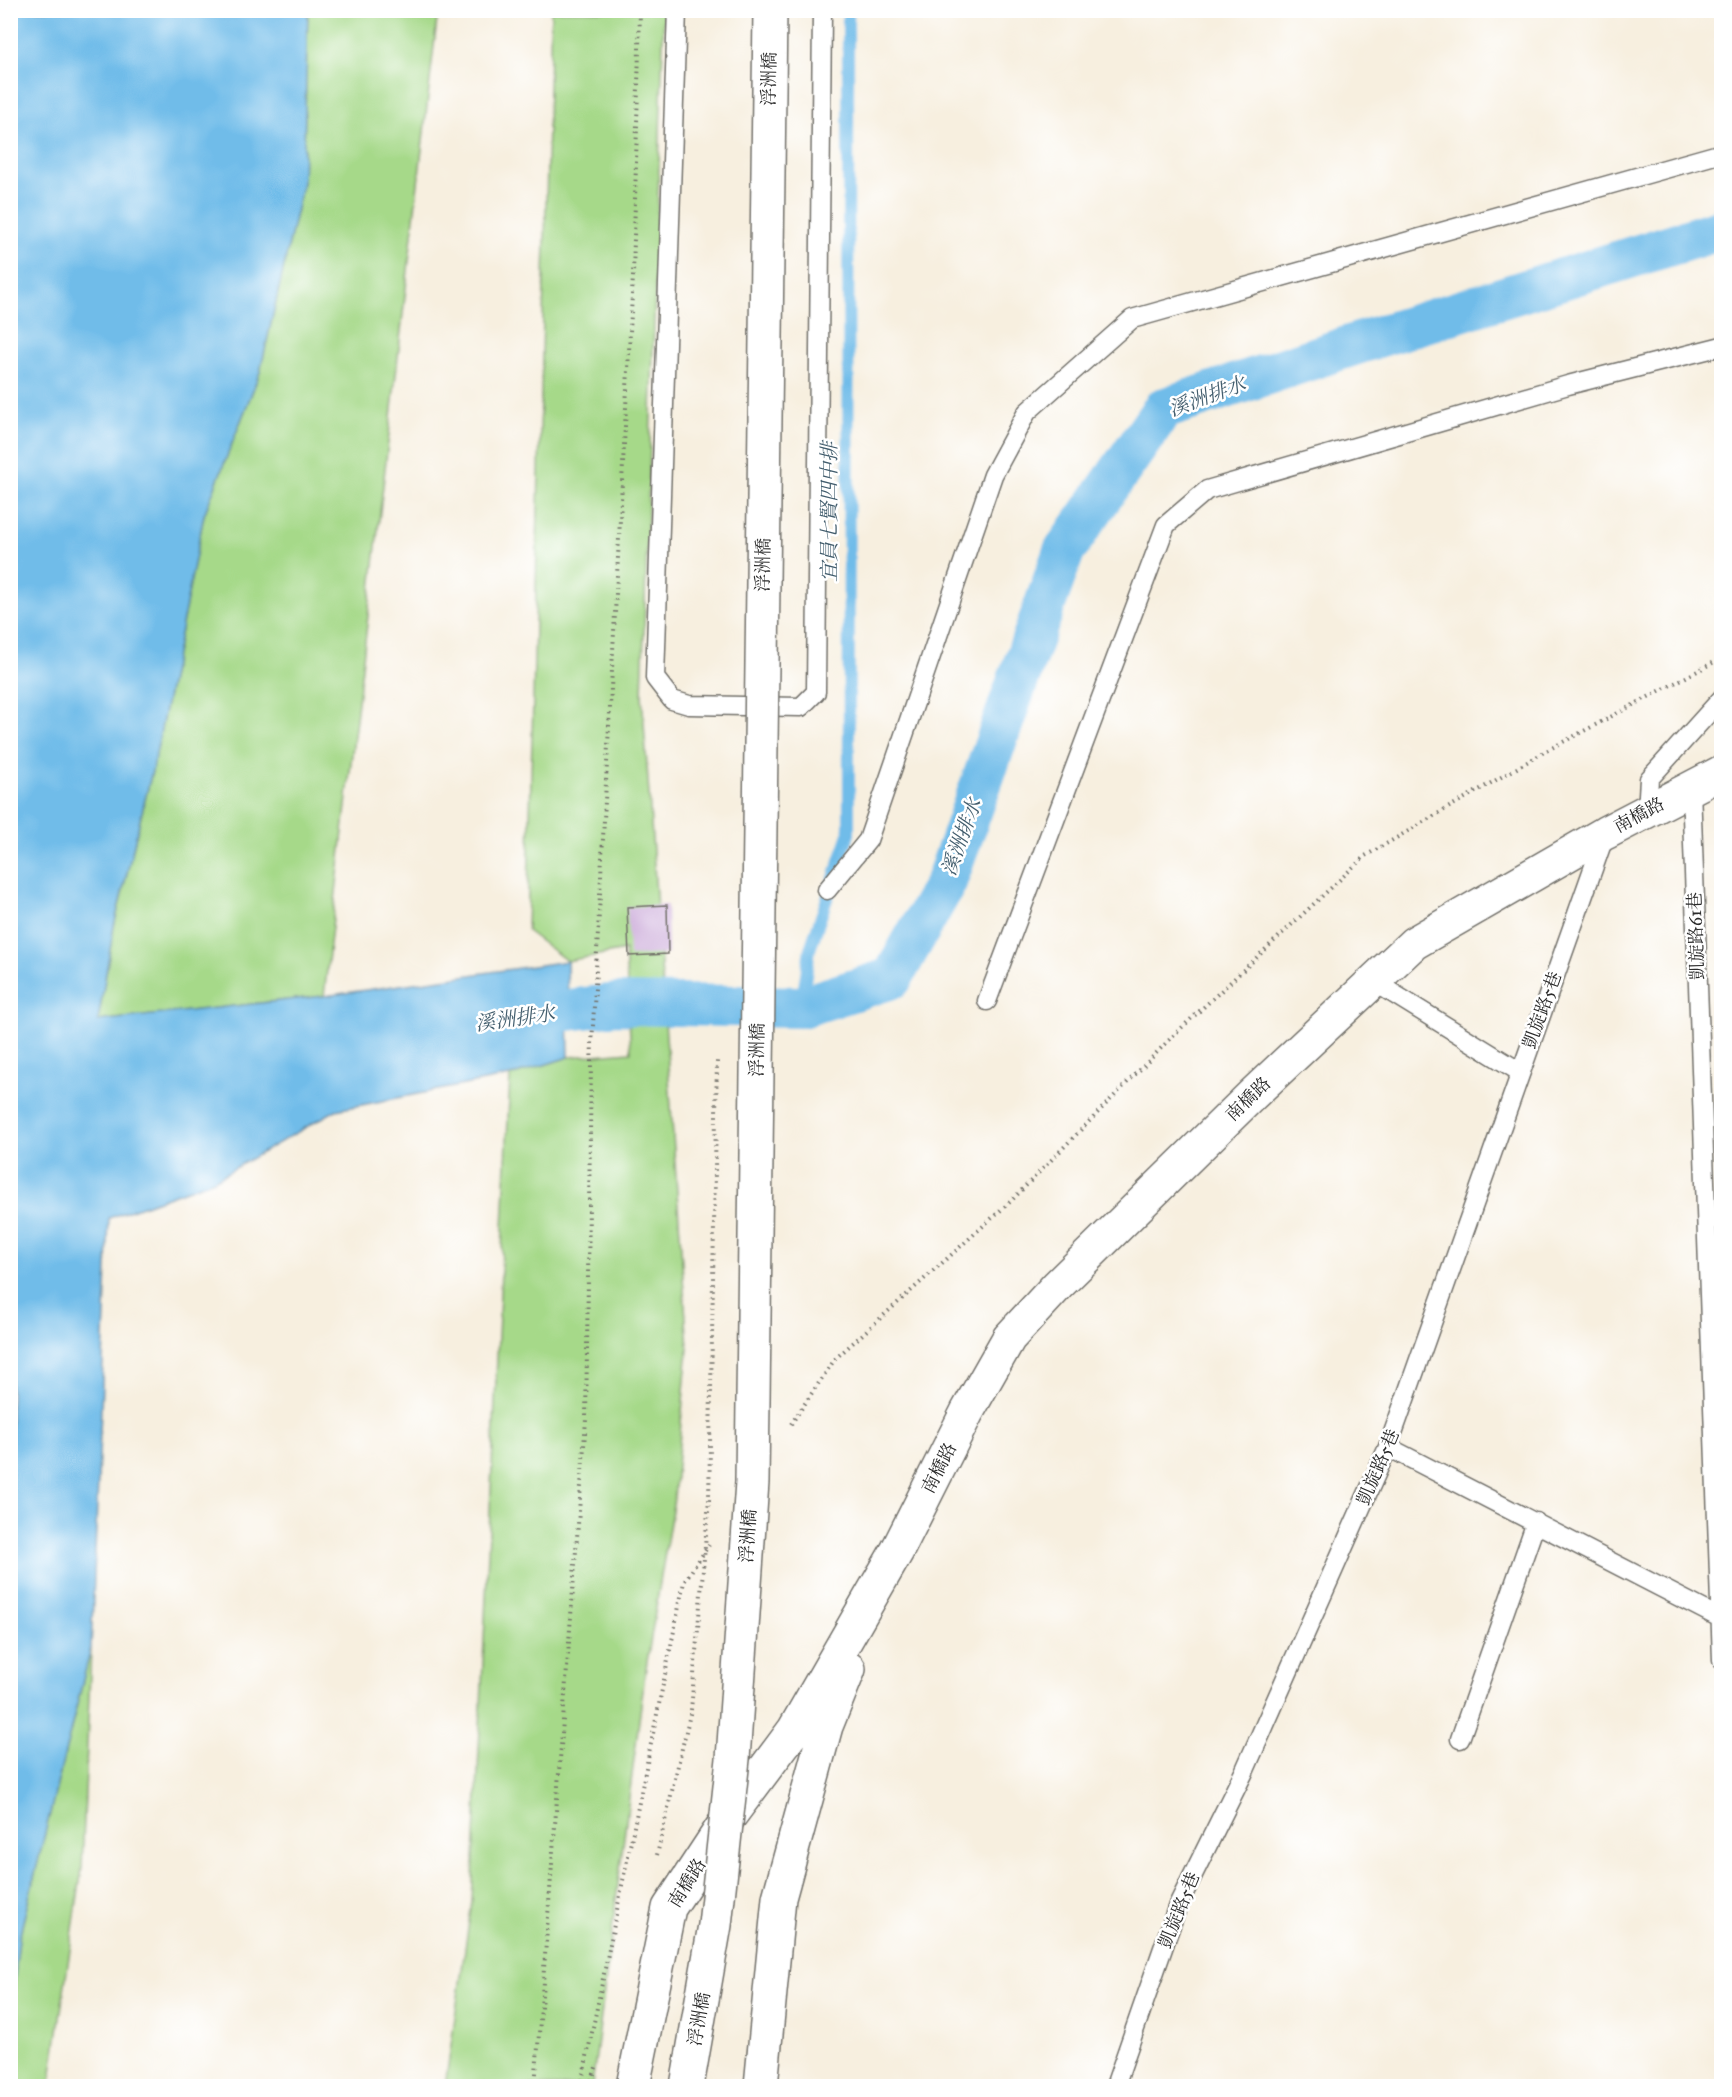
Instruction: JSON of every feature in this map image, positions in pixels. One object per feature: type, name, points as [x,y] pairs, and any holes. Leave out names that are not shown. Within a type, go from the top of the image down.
[{"type":"street","name":"浮洲橋","points":[[687,2086],[717,1913],[733,1759],[752,1482],[770,10]]},
{"type":"street","name":"南橋路","points":[[633,2086],[669,1908],[729,1817],[794,1730],[897,1551],[967,1412],[1009,1338],[1058,1285],[1251,1096],[1414,943],[1605,833],[1722,772]]},
{"type":"street","name":"南橋路","points":[[761,2086],[779,1898],[826,1726],[897,1551]]},
{"type":"lane","points":[[677,10],[655,678],[672,700],[689,705],[801,707],[816,692],[822,10]]},
{"type":"lane","points":[[827,890],[868,840],[993,475],[1027,412],[1132,319],[1722,153]]},
{"type":"lane","points":[[987,1001],[1166,525],[1207,490],[1568,385],[1722,346]]},
{"type":"lane","points":[[1647,811],[1649,778],[1722,698]]},
{"type":"lane","name":"凱旋路61巷","points":[[1691,788],[1722,1660]]},
{"type":"lane","name":"凱旋路5巷","points":[[1115,2086],[1178,1905],[1244,1772],[1388,1448],[1605,833]]},
{"type":"lane","points":[[1373,981],[1520,1072]]},
{"type":"lane","points":[[1388,1448],[1720,1618]]},
{"type":"lane","points":[[1460,1739],[1536,1522]]},
{"type":"path","points":[[535,2086],[586,1420],[591,1063],[633,276],[640,10]]},
{"type":"green space","points":[[308,11],[438,11],[324,996],[98,1021],[114,926],[155,759],[204,515],[260,372],[303,182]]},
{"type":"green space","points":[[551,11],[664,11],[642,695],[688,1348],[674,1498],[645,1674],[592,2086],[445,2086],[472,1901],[510,1076],[569,1057],[631,1052],[625,950],[567,961],[527,931]]},
{"type":"green space","points":[[91,1648],[82,1868],[50,2086],[11,2086],[11,2014],[19,1938]]},
{"type":"water","points":[[11,10],[308,11],[303,182],[260,372],[204,515],[155,759],[114,926],[98,1021],[324,996],[567,961],[569,1057],[510,1076],[336,1110],[214,1180],[109,1218],[91,1648],[19,1938],[11,2014]]},
{"type":"building","points":[[667,905],[668,954],[629,956],[627,907]]},
{"type":"waterway","name":"宜員七賢四中排","points":[[801,1007],[810,949],[849,834],[848,10]]},
{"type":"waterway","name":"溪洲排水","points":[[511,1017],[617,1004],[801,1007],[892,978],[946,882],[1064,551],[1163,409],[1377,337],[1722,229]]}]
